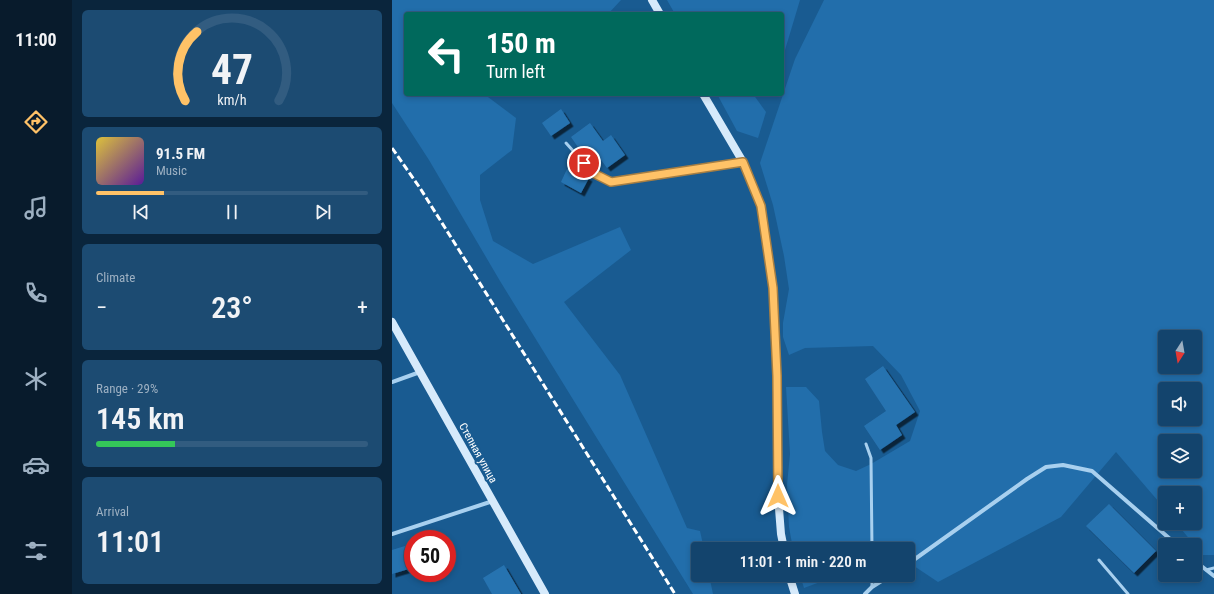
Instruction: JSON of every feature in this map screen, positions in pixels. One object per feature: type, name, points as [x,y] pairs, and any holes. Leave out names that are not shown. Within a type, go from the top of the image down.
[{"type":"main road","points":[[652,0],[659,12]]},
{"type":"main road","points":[[704,96],[743,162],[761,206],[773,288],[777,376],[778,496],[783,542]]},
{"type":"main road","name":"Степная улица","points":[[392,322],[545,594]]},
{"type":"main road","points":[[791,582],[795,594]]},
{"type":"street","points":[[392,382],[420,372]]},
{"type":"street","points":[[915,559],[1027,479],[1046,467],[1063,465],[1092,471],[1169,538]]},
{"type":"street","points":[[392,534],[493,501]]},
{"type":"street","points":[[1202,567],[1214,576]]},
{"type":"street","points":[[865,594],[880,582]]},
{"type":"lane","points":[[566,143],[593,173],[611,182],[743,162]]},
{"type":"lane","points":[[866,444],[871,458],[872,542]]},
{"type":"lane","points":[[1099,560],[1128,594]]},
{"type":"lane","points":[[1206,570],[1214,568]]},
{"type":"lane","points":[[872,582],[872,587]]},
{"type":"shaded area","points":[[392,0],[621,0],[610,12],[404,12],[404,96],[487,96],[516,118],[512,150],[480,175],[480,200],[493,241],[533,264],[620,227],[631,250],[564,302],[620,375],[687,528],[700,531],[702,542],[691,542],[691,582],[710,582],[713,594],[693,594],[500,281],[429,160],[392,103]]},
{"type":"shaded area","points":[[667,0],[800,0],[784,53],[784,12],[674,12]]},
{"type":"shaded area","points":[[824,0],[1214,0],[1214,555],[1203,555],[1202,538],[1189,538],[1182,530],[1202,530],[1202,486],[1158,486],[1158,501],[1116,452],[1061,517],[938,582],[915,567],[915,542],[792,542],[789,527],[787,485],[790,454],[786,387],[806,387],[819,401],[825,451],[838,465],[856,471],[910,441],[920,411],[901,375],[873,346],[805,348],[789,355],[783,337],[783,323],[789,289],[784,256],[773,205],[760,163],[783,96],[784,96],[784,92],[795,59]]},
{"type":"shaded area","points":[[718,96],[754,96],[766,112],[758,138],[737,131]]},
{"type":"shaded area","points":[[802,582],[820,582],[804,588]]},
{"type":"building","points":[[561,109],[570,123],[551,136],[542,123]]},
{"type":"building","points":[[590,123],[603,141],[611,135],[625,155],[607,168],[593,149],[584,156],[571,137]]},
{"type":"building","points":[[568,167],[589,178],[581,193],[561,182]]},
{"type":"building","points":[[883,366],[915,412],[896,425],[902,435],[880,450],[864,426],[886,411],[865,379]]},
{"type":"building","points":[[1109,504],[1156,551],[1134,573],[1086,526]]},
{"type":"building","points":[[404,546],[404,570],[392,574],[392,550]]},
{"type":"building","points":[[504,565],[521,594],[492,594],[483,578]]},
{"type":"railway","points":[[392,148],[420,188],[675,594]]},
{"type":"route","points":[[584,163],[593,173],[611,182],[743,162],[761,206],[773,288],[777,376],[778,496]]}]
